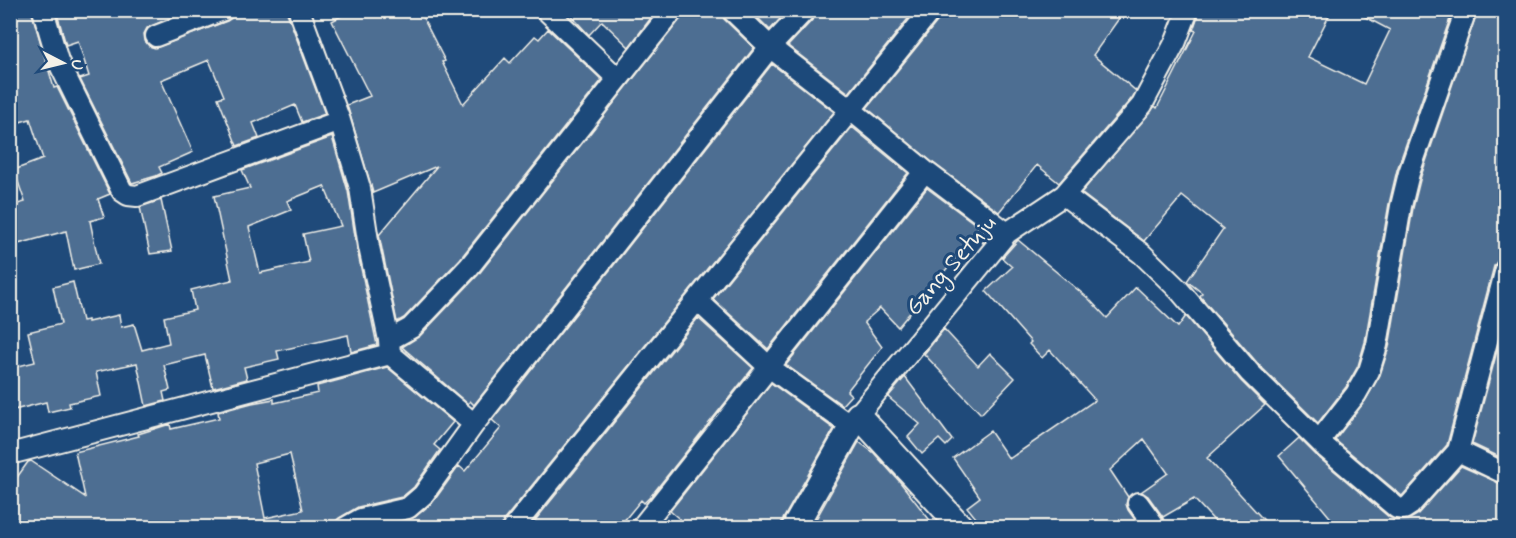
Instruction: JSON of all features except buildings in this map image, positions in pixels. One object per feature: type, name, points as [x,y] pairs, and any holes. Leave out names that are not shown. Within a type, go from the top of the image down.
[{"type":"street","points":[[43,10],[58,61],[122,191],[128,195],[137,196],[340,121]]},
{"type":"street","points":[[156,36],[223,10]]},
{"type":"street","points":[[299,10],[340,121],[360,188],[369,247],[390,347],[474,424]]},
{"type":"street","points":[[546,10],[618,79]]},
{"type":"street","points":[[10,454],[390,347],[469,267],[673,10]]},
{"type":"street","points":[[732,10],[770,47],[852,110],[925,171],[1007,233]]},
{"type":"street","points":[[345,528],[361,519],[408,508],[423,495],[474,424],[770,47],[804,10]]},
{"type":"street","points":[[513,528],[931,10]]},
{"type":"street","name":"Gang Setuju","points":[[855,421],[1007,233],[1064,195],[1142,105],[1176,41],[1188,10]]},
{"type":"street","points":[[1319,441],[1356,394],[1372,362],[1409,174],[1466,10]]},
{"type":"street","points":[[641,528],[925,171]]},
{"type":"street","points":[[1064,195],[1142,254],[1179,290],[1250,372],[1319,441],[1402,509],[1410,505],[1458,451],[1506,269]]},
{"type":"street","points":[[697,300],[769,367],[855,421],[962,528]]},
{"type":"street","points":[[794,528],[855,421]]},
{"type":"street","points":[[1458,451],[1506,474]]},
{"type":"street","points":[[1138,503],[1156,528]]}]
